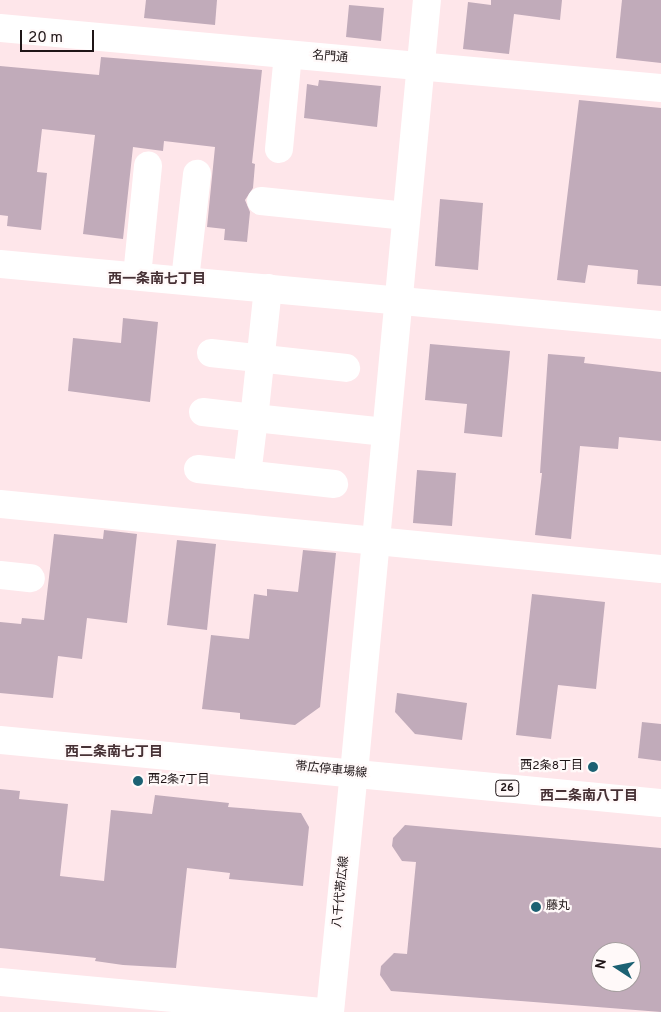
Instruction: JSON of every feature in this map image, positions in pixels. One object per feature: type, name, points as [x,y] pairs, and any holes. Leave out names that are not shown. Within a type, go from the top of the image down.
[{"type":"street","name":"八千代帯広線","points":[[330,1012],[427,0]]},
{"type":"street","name":"名門通","points":[[0,28],[661,88]]},
{"type":"street","points":[[279,150],[288,54]]},
{"type":"street","points":[[137,276],[148,166]]},
{"type":"street","points":[[185,280],[196,174]]},
{"type":"street","points":[[261,201],[406,216]]},
{"type":"street","points":[[0,264],[398,299],[661,325]]},
{"type":"street","points":[[247,474],[268,288]]},
{"type":"street","points":[[211,353],[346,368]]},
{"type":"street","points":[[203,412],[385,432]]},
{"type":"street","points":[[198,469],[334,484]]},
{"type":"street","points":[[0,504],[375,542],[661,568]]},
{"type":"street","points":[[0,575],[31,578]]},
{"type":"street","name":"帯広停車場線","points":[[0,740],[354,772],[661,803]]},
{"type":"street","points":[[0,982],[322,1012]]},
{"type":"building","points":[[146,0],[217,0],[215,25],[144,18]]},
{"type":"building","points":[[491,0],[562,0],[560,20],[514,14],[509,54],[463,49],[468,2],[491,5]]},
{"type":"building","points":[[622,0],[661,0],[661,63],[616,58]]},
{"type":"building","points":[[349,5],[384,8],[381,41],[346,37]]},
{"type":"building","points":[[101,57],[262,70],[252,163],[255,164],[253,188],[245,200],[250,212],[247,242],[224,240],[225,229],[207,227],[215,147],[164,141],[163,151],[133,147],[123,239],[83,234],[95,135],[42,129],[37,172],[47,173],[41,230],[7,226],[8,216],[0,215],[0,66],[99,75]]},
{"type":"building","points":[[319,80],[381,86],[377,127],[304,118],[307,84],[318,86]]},
{"type":"building","points":[[579,100],[661,108],[661,286],[637,284],[638,270],[588,265],[585,283],[557,280]]},
{"type":"building","points":[[440,199],[483,203],[478,270],[435,266]]},
{"type":"building","points":[[123,318],[158,322],[150,402],[68,391],[73,338],[121,343]]},
{"type":"building","points":[[430,344],[510,351],[502,437],[464,433],[467,404],[425,400]]},
{"type":"building","points":[[548,354],[585,357],[584,363],[661,372],[661,441],[619,437],[618,449],[580,446],[571,539],[535,535],[542,473],[540,473]]},
{"type":"building","points":[[417,470],[456,473],[452,526],[413,523]]},
{"type":"building","points":[[104,530],[137,534],[127,623],[87,618],[82,659],[58,656],[53,698],[0,693],[0,622],[21,624],[22,618],[44,620],[54,534],[103,539]]},
{"type":"building","points":[[177,540],[216,544],[207,630],[167,625]]},
{"type":"building","points":[[303,550],[336,553],[320,707],[295,725],[240,719],[240,713],[202,709],[211,635],[249,639],[254,594],[267,596],[267,589],[298,592]]},
{"type":"building","points":[[532,594],[605,602],[596,689],[558,685],[551,739],[516,735]]},
{"type":"building","points":[[397,693],[467,703],[462,740],[415,734],[395,712]]},
{"type":"building","points":[[642,722],[661,724],[661,761],[638,758]]},
{"type":"building","points":[[0,789],[20,791],[19,799],[68,804],[60,876],[104,881],[111,810],[152,814],[155,795],[229,803],[228,807],[301,813],[309,827],[303,886],[229,879],[230,873],[187,868],[176,968],[123,965],[95,961],[96,958],[0,948]]},
{"type":"building","name":"藤丸","points":[[405,825],[661,848],[661,1012],[391,991],[380,975],[381,966],[394,953],[407,954],[416,862],[402,861],[392,846],[393,838]]},
{"type":"place","name":"西2条8丁目","points":[[593,767]]},
{"type":"place","name":"西2条7丁目","points":[[138,781]]},
{"type":"place","name":"藤丸","points":[[536,907]]},
{"type":"district","name":"西一条南七丁目","points":[[157,280]]},
{"type":"district","name":"西二条南七丁目","points":[[114,753]]},
{"type":"district","name":"西二条南八丁目","points":[[589,797]]}]
